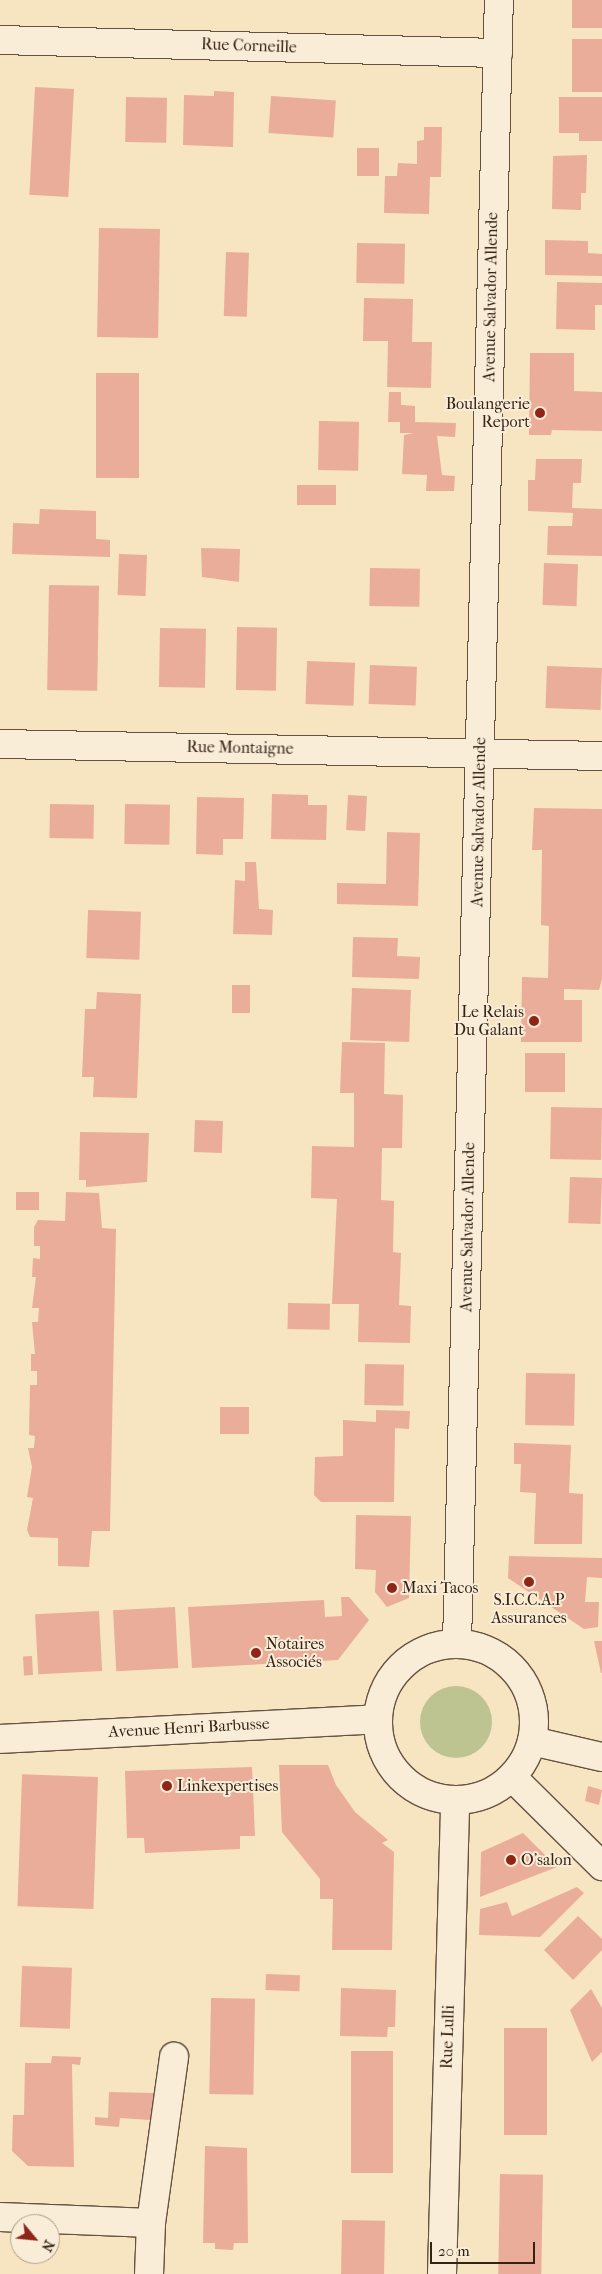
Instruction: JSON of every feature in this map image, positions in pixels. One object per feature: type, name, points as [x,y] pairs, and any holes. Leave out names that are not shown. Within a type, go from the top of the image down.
[{"type":"street","name":"Avenue Salvador Allende","points":[[457,1643],[499,0]]},
{"type":"street","name":"Rue Corneille","points":[[0,40],[498,53]]},
{"type":"street","name":"Rue Montaigne","points":[[0,744],[602,756]]},
{"type":"street","points":[[457,1643],[480,1647],[518,1674],[534,1718],[532,1741],[512,1777],[496,1790],[455,1801],[431,1797],[409,1785],[391,1767],[381,1744],[377,1719],[389,1681],[402,1666],[418,1653],[457,1643]]},
{"type":"street","name":"Avenue Henri Barbusse","points":[[0,1739],[377,1719]]},
{"type":"street","points":[[532,1741],[602,1757]]},
{"type":"street","points":[[512,1777],[602,1866]]},
{"type":"street","name":"Rue Lulli","points":[[442,2274],[455,1801]]},
{"type":"street","points":[[149,2274],[151,2223],[174,2057]]},
{"type":"street","points":[[0,2217],[151,2223]]},
{"type":"green space","points":[[456,1686],[476,1692],[486,1702],[492,1722],[486,1742],[476,1752],[456,1758],[436,1752],[426,1742],[420,1722],[426,1702],[436,1692]]},
{"type":"building","points":[[572,0],[602,0],[602,28],[572,28]]},
{"type":"building","points":[[572,39],[602,39],[602,92],[572,92]]},
{"type":"building","points":[[35,87],[74,89],[68,197],[29,195]]},
{"type":"building","points":[[214,91],[234,92],[233,147],[183,145],[184,95],[214,96]]},
{"type":"building","points":[[271,96],[336,101],[333,137],[268,133]]},
{"type":"building","points":[[126,97],[167,98],[166,143],[125,142]]},
{"type":"building","points":[[559,97],[602,97],[602,141],[579,141],[579,133],[559,133]]},
{"type":"building","points":[[424,127],[442,127],[441,177],[430,177],[429,214],[384,213],[385,176],[397,176],[398,163],[417,164],[417,141],[424,140]]},
{"type":"building","points":[[357,148],[379,148],[379,176],[357,176]]},
{"type":"building","points":[[587,155],[586,193],[581,193],[581,210],[552,209],[553,156]]},
{"type":"building","points":[[99,228],[160,229],[158,338],[97,337]]},
{"type":"building","points":[[545,240],[588,241],[588,253],[602,254],[602,276],[545,275]]},
{"type":"building","points":[[357,243],[405,244],[404,284],[356,283]]},
{"type":"building","points":[[226,252],[249,253],[247,317],[224,316]]},
{"type":"building","points":[[557,282],[602,283],[602,305],[595,305],[595,330],[556,329]]},
{"type":"building","points":[[364,298],[413,299],[412,342],[432,342],[431,388],[387,387],[388,341],[363,341]]},
{"type":"building","points":[[530,353],[574,353],[574,391],[602,392],[602,431],[552,430],[551,435],[529,435]]},
{"type":"building","points":[[96,373],[139,373],[139,478],[96,478]]},
{"type":"building","points":[[389,392],[401,392],[401,405],[415,406],[415,422],[456,423],[455,437],[437,436],[442,475],[455,476],[454,491],[426,491],[427,475],[402,474],[404,435],[414,433],[400,433],[400,422],[388,422]]},
{"type":"building","points":[[319,421],[359,422],[358,471],[318,470]]},
{"type":"building","points":[[536,459],[582,459],[581,483],[573,483],[572,508],[602,509],[602,556],[547,555],[548,526],[572,526],[573,513],[528,511],[528,480],[535,480]]},
{"type":"building","points":[[297,485],[336,485],[336,505],[297,505]]},
{"type":"building","points":[[40,509],[96,511],[96,539],[110,540],[110,557],[12,554],[13,523],[39,524]]},
{"type":"building","points":[[201,548],[240,549],[239,582],[202,577]]},
{"type":"building","points":[[119,554],[147,555],[146,596],[118,595]]},
{"type":"building","points":[[544,563],[578,564],[577,606],[543,605]]},
{"type":"building","points":[[370,568],[420,569],[419,607],[369,606]]},
{"type":"building","points":[[49,585],[99,586],[97,691],[47,690]]},
{"type":"building","points":[[237,627],[277,628],[276,691],[236,690]]},
{"type":"building","points":[[160,628],[206,629],[205,688],[159,687]]},
{"type":"building","points":[[307,661],[355,663],[353,706],[305,704]]},
{"type":"building","points":[[370,665],[417,667],[416,706],[369,704]]},
{"type":"building","points":[[547,666],[602,668],[601,710],[546,708]]},
{"type":"building","points":[[272,794],[308,795],[308,805],[327,805],[326,840],[271,839]]},
{"type":"building","points":[[348,795],[367,796],[365,831],[346,830]]},
{"type":"building","points":[[197,797],[244,798],[243,839],[223,839],[223,855],[196,854]]},
{"type":"building","points":[[50,804],[94,805],[93,839],[49,838]]},
{"type":"building","points":[[125,804],[170,805],[169,845],[124,844]]},
{"type":"building","points":[[534,808],[602,809],[602,979],[599,990],[564,989],[564,1000],[582,1000],[582,1042],[521,1042],[522,977],[548,978],[549,926],[541,925],[542,850],[532,850]]},
{"type":"building","points":[[387,832],[420,833],[418,906],[337,904],[337,883],[386,884]]},
{"type":"building","points":[[245,862],[256,862],[259,909],[273,910],[272,935],[233,934],[235,880],[245,881]]},
{"type":"building","points":[[88,910],[141,912],[139,960],[86,958]]},
{"type":"building","points":[[353,937],[398,938],[397,956],[420,957],[419,979],[352,977]]},
{"type":"building","points":[[232,985],[250,985],[250,1013],[232,1013]]},
{"type":"building","points":[[352,988],[411,990],[409,1042],[350,1040]]},
{"type":"building","points":[[97,992],[141,994],[137,1098],[93,1097],[94,1077],[82,1077],[85,1009],[96,1009]]},
{"type":"building","points":[[342,1042],[385,1043],[384,1094],[403,1095],[402,1148],[382,1148],[381,1200],[394,1201],[393,1252],[401,1253],[399,1305],[411,1306],[410,1343],[358,1342],[359,1304],[332,1304],[337,1199],[311,1198],[312,1146],[354,1147],[354,1093],[340,1093]]},
{"type":"building","points":[[525,1053],[565,1053],[565,1092],[525,1092]]},
{"type":"building","points":[[551,1107],[602,1108],[601,1160],[550,1159]]},
{"type":"building","points":[[195,1120],[223,1121],[222,1153],[194,1152]]},
{"type":"building","points":[[80,1132],[149,1133],[147,1182],[86,1187],[86,1180],[79,1180]]},
{"type":"building","points":[[570,1177],[602,1178],[600,1224],[568,1223]]},
{"type":"building","points":[[16,1192],[39,1192],[39,1210],[16,1210]]},
{"type":"building","points":[[66,1192],[99,1193],[102,1228],[116,1229],[110,1531],[92,1531],[89,1567],[58,1566],[58,1538],[30,1537],[27,1530],[33,1498],[27,1497],[32,1467],[28,1448],[34,1448],[35,1436],[29,1435],[30,1385],[37,1385],[37,1371],[31,1371],[31,1354],[35,1354],[32,1322],[38,1322],[39,1308],[32,1308],[36,1277],[32,1277],[33,1258],[40,1259],[40,1246],[34,1246],[34,1227],[38,1220],[65,1221]]},
{"type":"building","points":[[288,1303],[330,1304],[330,1330],[288,1329]]},
{"type":"building","points":[[365,1364],[404,1365],[403,1406],[364,1405]]},
{"type":"building","points":[[526,1373],[575,1374],[574,1426],[525,1425]]},
{"type":"building","points":[[220,1407],[249,1407],[249,1434],[220,1434]]},
{"type":"building","points":[[376,1410],[410,1411],[409,1429],[395,1428],[394,1502],[321,1502],[314,1495],[315,1457],[343,1456],[343,1420],[376,1422]]},
{"type":"building","points":[[514,1443],[571,1445],[569,1493],[583,1494],[582,1544],[534,1544],[536,1493],[520,1492],[521,1464],[514,1464]]},
{"type":"building","points":[[356,1515],[411,1516],[409,1598],[387,1607],[375,1592],[376,1570],[355,1569]]},
{"type":"building","points":[[509,1556],[602,1558],[602,1578],[587,1577],[585,1602],[599,1602],[598,1627],[584,1629],[508,1578]]},
{"type":"building","points":[[341,1597],[349,1597],[369,1620],[338,1660],[192,1668],[188,1607],[324,1600],[325,1617],[342,1616]]},
{"type":"building","points":[[175,1607],[178,1668],[116,1671],[113,1610]]},
{"type":"building","points":[[99,1611],[102,1671],[38,1674],[35,1614]]},
{"type":"building","points":[[594,1641],[602,1641],[602,1673],[601,1673]]},
{"type":"building","points":[[23,1656],[32,1656],[33,1675],[24,1675]]},
{"type":"building","points":[[279,1765],[328,1765],[336,1785],[355,1812],[388,1840],[382,1843],[394,1852],[392,1950],[332,1950],[333,1899],[320,1899],[320,1879],[282,1832]]},
{"type":"building","points":[[252,1767],[255,1836],[240,1836],[240,1849],[145,1853],[144,1838],[127,1838],[125,1771]]},
{"type":"building","points":[[22,1774],[98,1777],[93,1909],[17,1906]]},
{"type":"building","points":[[588,1786],[602,1790],[599,1805],[585,1801]]},
{"type":"building","points":[[523,1833],[557,1867],[480,1897],[481,1852]]},
{"type":"building","points":[[577,1887],[584,1893],[540,1937],[479,1935],[480,1909],[507,1902],[512,1916]]},
{"type":"building","points":[[578,1916],[602,1939],[602,1950],[573,1980],[544,1950]]},
{"type":"building","points":[[22,1966],[72,1968],[70,2029],[20,2027]]},
{"type":"building","points":[[266,1974],[300,1975],[299,1991],[265,1990]]},
{"type":"building","points":[[341,1988],[396,1990],[395,2027],[388,2027],[387,2037],[340,2036]]},
{"type":"building","points":[[591,1989],[602,2008],[602,2052],[592,2062],[570,2010]]},
{"type":"building","points":[[211,1998],[255,1999],[253,2095],[209,2094]]},
{"type":"building","points":[[504,2028],[547,2028],[547,2135],[504,2135]]},
{"type":"building","points":[[351,2051],[393,2051],[393,2173],[351,2173]]},
{"type":"building","points":[[52,2056],[81,2057],[80,2065],[72,2064],[74,2167],[28,2166],[12,2151],[13,2115],[24,2115],[25,2063],[51,2063]]},
{"type":"building","points":[[109,2092],[154,2093],[150,2120],[120,2118],[119,2127],[95,2125],[95,2117],[108,2118]]},
{"type":"building","points":[[205,2146],[247,2148],[248,2243],[234,2243],[233,2250],[215,2249],[215,2243],[203,2243]]},
{"type":"building","points":[[500,2174],[543,2175],[541,2274],[498,2274]]},
{"type":"building","points":[[342,2220],[385,2221],[384,2274],[341,2274]]},
{"type":"place","name":"Boulangerie Report","points":[[540,413]]},
{"type":"place","name":"Le Relais Du Galant","points":[[534,1021]]},
{"type":"place","name":"S.I.C.C.A.P Assurances","points":[[529,1582]]},
{"type":"place","name":"Maxi Tacos","points":[[392,1588]]},
{"type":"place","name":"Notaires Associés","points":[[256,1653]]},
{"type":"place","name":"Linkexpertises","points":[[167,1786]]},
{"type":"place","name":"O'salon","points":[[511,1860]]}]
